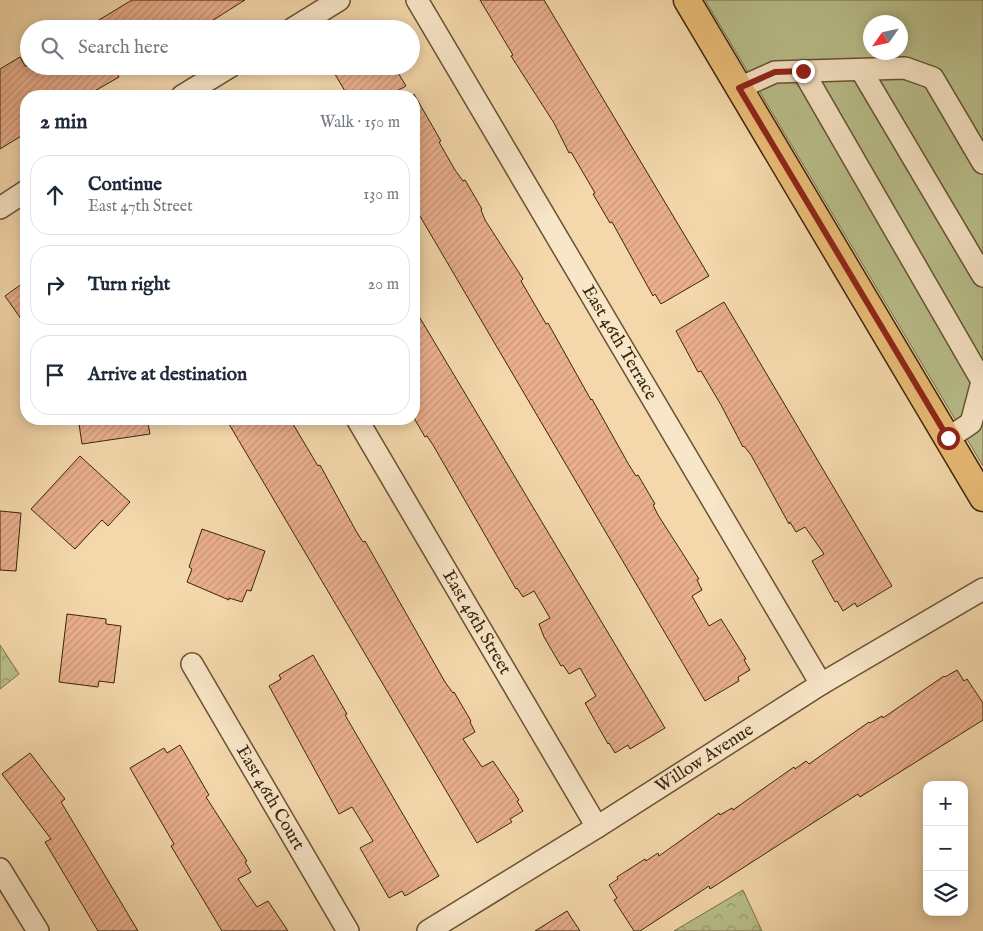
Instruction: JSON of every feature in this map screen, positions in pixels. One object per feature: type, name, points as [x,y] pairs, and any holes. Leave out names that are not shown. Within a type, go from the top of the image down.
[{"type":"main road","points":[[687,0],[983,498]]},
{"type":"street","points":[[307,20],[339,0]]},
{"type":"street","name":"East 46th Terrace","points":[[417,0],[821,684]]},
{"type":"street","points":[[739,88],[775,72],[905,68],[933,78],[982,159]]},
{"type":"street","points":[[860,70],[983,276]]},
{"type":"street","points":[[803,71],[983,379],[970,423],[948,438]]},
{"type":"street","points":[[192,90],[216,75]]},
{"type":"street","points":[[0,208],[20,195]]},
{"type":"street","name":"East 46th Street","points":[[361,425],[597,827]]},
{"type":"street","name":"Willow Avenue","points":[[428,931],[597,827],[821,684],[983,589]]},
{"type":"street","name":"East 46th Court","points":[[192,664],[348,931]]},
{"type":"street","points":[[0,870],[38,931]]},
{"type":"green space","points":[[705,0],[983,0],[983,466]]},
{"type":"green space","points":[[0,645],[19,674],[0,689]]},
{"type":"green space","points":[[743,890],[762,931],[674,931]]},
{"type":"building","points":[[132,0],[245,0],[213,20],[99,20]]},
{"type":"building","points":[[480,0],[544,0],[709,276],[661,304],[655,294],[653,296],[612,222],[610,223],[593,194],[595,193],[571,152],[569,153],[554,123],[511,56],[513,55]]},
{"type":"building","points":[[20,57],[20,75],[118,75],[119,77],[96,90],[20,90],[20,137],[0,149],[0,69]]},
{"type":"building","points":[[335,75],[399,75],[406,86],[399,90],[344,90]]},
{"type":"building","points":[[420,104],[455,170],[463,181],[465,180],[482,209],[485,220],[523,279],[521,281],[546,324],[548,323],[629,465],[636,476],[638,475],[655,504],[653,505],[658,515],[699,579],[697,580],[702,590],[692,596],[709,626],[721,619],[746,659],[744,660],[750,670],[738,677],[739,681],[705,701],[420,216]]},
{"type":"building","points":[[20,285],[20,317],[5,296]]},
{"type":"building","points":[[724,302],[892,586],[857,607],[855,603],[843,611],[837,601],[835,602],[812,561],[824,554],[805,527],[796,532],[790,522],[789,524],[751,455],[743,447],[721,405],[701,371],[698,372],[676,331]]},
{"type":"building","points":[[420,318],[665,728],[630,749],[628,745],[615,753],[585,703],[596,696],[580,668],[569,674],[563,665],[561,666],[544,637],[539,624],[550,618],[534,591],[523,597],[516,589],[433,445],[427,436],[425,437],[418,425],[420,425]]},
{"type":"building","points":[[79,425],[148,425],[150,434],[82,444]]},
{"type":"building","points":[[230,425],[294,425],[318,466],[320,465],[356,531],[363,542],[365,541],[445,682],[454,692],[471,721],[475,732],[463,739],[482,767],[493,761],[519,800],[517,801],[523,811],[510,819],[512,822],[477,843]]},
{"type":"building","points":[[80,456],[130,502],[108,526],[102,520],[75,549],[31,509]]},
{"type":"building","points":[[0,511],[21,513],[16,571],[0,570]]},
{"type":"building","points":[[202,529],[265,551],[251,591],[247,590],[242,602],[229,598],[229,600],[187,582],[192,569],[189,567]]},
{"type":"building","points":[[67,614],[106,619],[106,624],[121,626],[114,683],[99,681],[98,687],[59,682]]},
{"type":"building","points":[[313,655],[347,714],[345,715],[439,876],[405,896],[402,891],[389,898],[360,848],[373,841],[352,807],[339,814],[269,686],[281,679],[279,675]]},
{"type":"building","points":[[957,670],[964,681],[967,679],[983,703],[983,720],[860,797],[858,794],[710,889],[709,886],[640,931],[634,931],[614,900],[617,898],[609,885],[618,879],[617,877],[645,859],[646,861],[658,853],[659,856],[719,813],[720,815],[732,808],[733,810],[794,767],[795,769],[806,761],[809,764],[869,722],[882,716],[883,718],[944,676]]},
{"type":"building","points":[[180,745],[209,795],[206,797],[247,861],[245,862],[251,872],[238,879],[257,907],[268,901],[288,931],[222,931],[171,846],[174,844],[130,768],[164,748],[167,753]]},
{"type":"building","points":[[30,753],[65,799],[61,802],[138,931],[98,931],[45,842],[51,839],[2,774]]},
{"type":"building","points":[[567,911],[580,931],[535,931]]},
{"type":"route","points":[[803,71],[775,72],[739,88],[948,438]]}]
